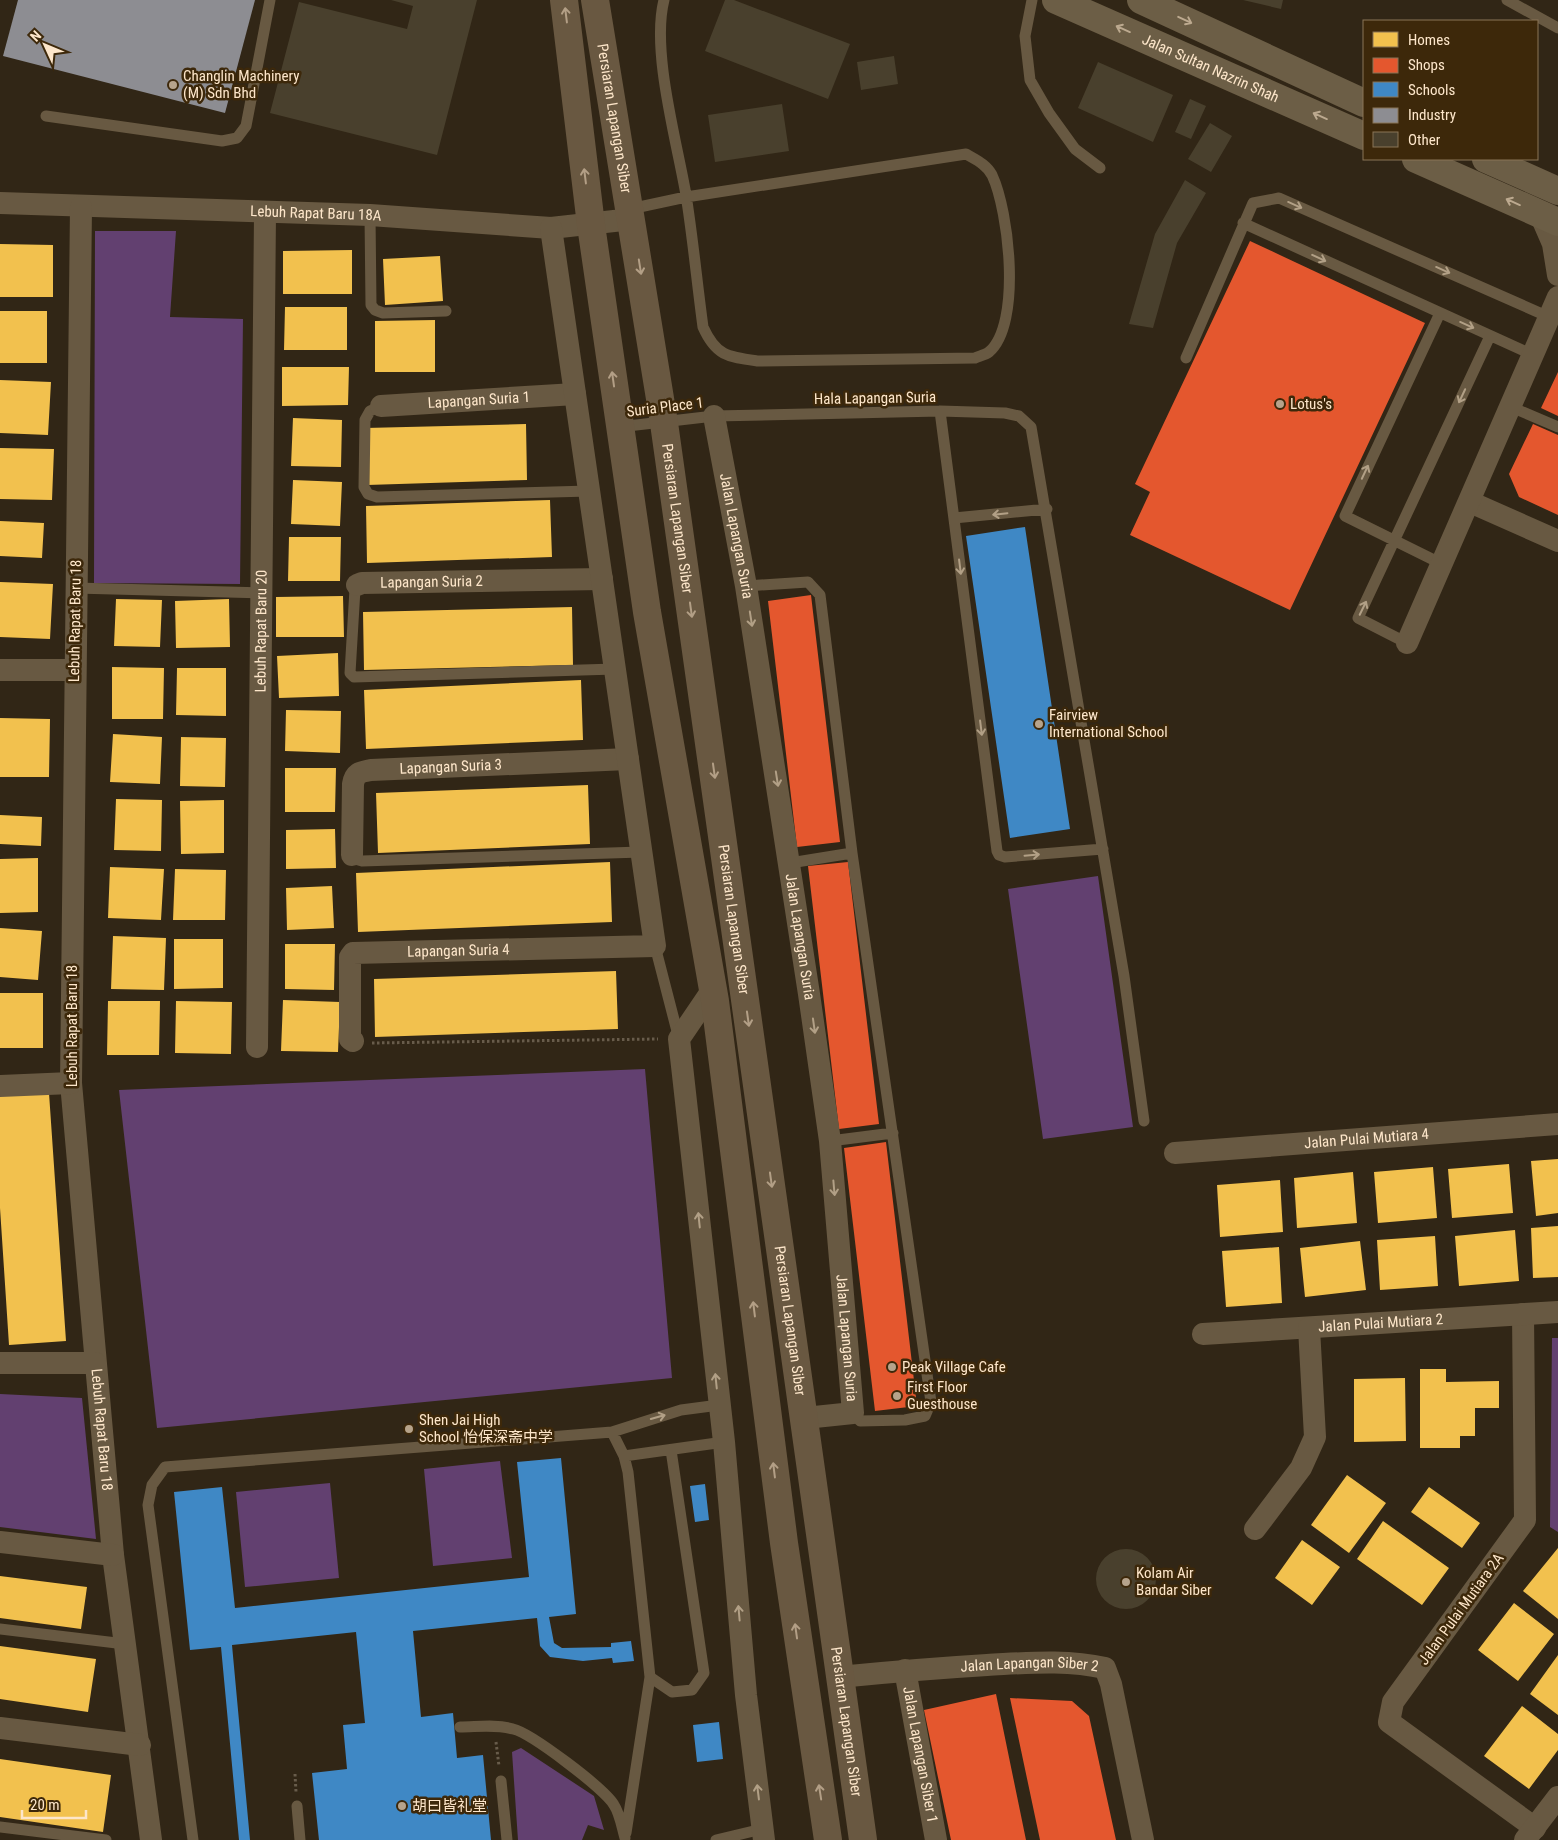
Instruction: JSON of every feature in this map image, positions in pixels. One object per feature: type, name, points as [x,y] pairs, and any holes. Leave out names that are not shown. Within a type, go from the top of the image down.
[{"type":"highway","name":"Jalan Sultan Nazrin Shah","points":[[1056,0],[1363,136]]},
{"type":"highway","name":"Jalan Sultan Nazrin Shah","points":[[1141,0],[1363,103]]},
{"type":"highway","points":[[1418,160],[1549,218]]},
{"type":"highway","points":[[1488,160],[1558,192]]},
{"type":"main road","name":"Persiaran Lapangan Siber","points":[[564,0],[591,225],[619,427],[647,612],[713,990],[782,1533],[828,1840]]},
{"type":"main road","name":"Persiaran Lapangan Siber","points":[[595,0],[664,423],[863,1840]]},
{"type":"main road","points":[[706,942],[737,934]]},
{"type":"street","name":"Lebuh Rapat Baru 18A","points":[[0,203],[265,214],[370,216],[551,228],[591,225],[631,214]]},
{"type":"street","name":"Lebuh Rapat Baru 18","points":[[81,207],[74,670],[71,1083],[113,1555],[140,1745],[151,1840]]},
{"type":"street","name":"Lebuh Rapat Baru 20","points":[[257,1047],[265,214]]},
{"type":"street","points":[[1549,218],[1558,275]]},
{"type":"street","points":[[551,228],[655,946]]},
{"type":"street","points":[[1407,642],[1533,356],[1555,312]]},
{"type":"street","name":"Lapangan Suria 1","points":[[382,406],[575,394]]},
{"type":"street","name":"Jalan Lapangan Suria","points":[[714,416],[746,586],[790,863],[830,1141],[853,1413],[805,1418]]},
{"type":"street","points":[[1470,502],[1558,541]]},
{"type":"street","name":"Lapangan Suria 2","points":[[358,585],[362,583],[602,579]]},
{"type":"street","points":[[0,670],[74,670]]},
{"type":"street","name":"Lapangan Suria 3","points":[[352,855],[353,784],[354,777],[359,772],[628,759]]},
{"type":"street","name":"Lapangan Suria 4","points":[[353,1041],[350,1039],[350,957],[353,953],[655,946]]},
{"type":"street","points":[[713,990],[679,1039],[724,1442],[746,1695],[763,1835]]},
{"type":"street","points":[[0,1086],[71,1083]]},
{"type":"street","name":"Jalan Pulai Mutiara 4","points":[[1175,1152],[1558,1124]]},
{"type":"street","name":"Jalan Pulai Mutiara 2","points":[[1203,1334],[1558,1312]]},
{"type":"street","name":"Jalan Pulai Mutiara 2A","points":[[1523,1314],[1525,1520],[1393,1702],[1389,1722],[1530,1834]]},
{"type":"street","points":[[1255,1529],[1301,1468],[1315,1436],[1309,1328]]},
{"type":"street","points":[[0,1363],[95,1363]]},
{"type":"street","points":[[0,1542],[113,1555]]},
{"type":"street","name":"Jalan Lapangan Siber 2","points":[[839,1678],[905,1670],[1053,1662],[1083,1663],[1105,1668],[1111,1684],[1142,1840]]},
{"type":"street","name":"Jalan Lapangan Siber 1","points":[[905,1670],[936,1840]]},
{"type":"street","points":[[0,1728],[140,1745]]},
{"type":"street","points":[[1530,1834],[1558,1797]]},
{"type":"lane","points":[[46,116],[222,141],[237,138],[246,126],[270,0]]},
{"type":"lane","points":[[631,214],[686,197],[966,154],[983,164],[992,175],[1001,209],[1011,270],[1008,301],[1000,335],[989,352],[975,358],[758,361],[728,357],[710,344],[703,327],[686,197],[662,55],[661,13],[664,0]]},
{"type":"lane","points":[[1032,0],[1025,36],[1030,80],[1049,113],[1075,149],[1100,168]]},
{"type":"lane","points":[[1507,0],[1558,28]]},
{"type":"lane","points":[[1186,358],[1253,203],[1279,198],[1555,312]]},
{"type":"lane","points":[[370,216],[371,304],[375,310],[383,313],[446,311]]},
{"type":"lane","points":[[1243,223],[1533,356]]},
{"type":"lane","points":[[1440,313],[1345,516],[1442,564]]},
{"type":"lane","points":[[1407,642],[1358,618],[1490,336]]},
{"type":"lane","points":[[382,406],[370,411],[365,420],[364,487],[368,494],[377,497],[589,491]]},
{"type":"lane","points":[[1511,406],[1558,427]]},
{"type":"lane","points":[[940,411],[997,851],[1005,857],[1103,849]]},
{"type":"lane","name":"Hala Lapangan Suria","points":[[714,416],[940,411],[1005,413],[1019,416],[1032,427],[1047,509]]},
{"type":"lane","name":"Suria Place 1","points":[[619,427],[714,416]]},
{"type":"lane","points":[[954,518],[1047,509],[1124,976],[1144,1121]]},
{"type":"lane","points":[[746,586],[808,582],[820,595],[852,853],[931,1402],[925,1416],[905,1420],[860,1421],[853,1413]]},
{"type":"lane","name":"Lapangan Suria 2","points":[[358,585],[355,589],[350,673],[354,677],[615,669]]},
{"type":"lane","points":[[75,588],[261,593]]},
{"type":"lane","points":[[352,855],[355,859],[362,861],[641,852]]},
{"type":"lane","points":[[790,863],[852,853]]},
{"type":"lane","points":[[655,946],[679,1039]]},
{"type":"lane","points":[[830,1141],[893,1133]]},
{"type":"lane","points":[[193,1840],[148,1505],[152,1485],[165,1467],[612,1432],[681,1410],[719,1405]]},
{"type":"lane","points":[[612,1432],[624,1456],[650,1677],[625,1839]]},
{"type":"lane","points":[[624,1456],[724,1442]]},
{"type":"lane","points":[[650,1677],[672,1692],[692,1690],[704,1673],[671,1450]]},
{"type":"lane","points":[[0,1629],[125,1644]]},
{"type":"lane","points":[[460,1727],[494,1726],[515,1729],[592,1782],[614,1805],[625,1839]]},
{"type":"lane","points":[[500,1781],[507,1840]]},
{"type":"lane","points":[[297,1806],[300,1840]]},
{"type":"lane","points":[[0,1827],[106,1840]]},
{"type":"lane","points":[[716,1840],[763,1835]]},
{"type":"path","points":[[353,1041],[679,1039]]},
{"type":"path","points":[[494,1726],[500,1781]]},
{"type":"shaded area","points":[[95,231],[176,231],[170,317],[243,319],[240,584],[94,583]]},
{"type":"shaded area","points":[[1098,876],[1133,1127],[1043,1139],[1008,889]]},
{"type":"shaded area","points":[[645,1069],[672,1378],[157,1428],[119,1090]]},
{"type":"shaded area","points":[[1552,1338],[1558,1338],[1558,1532],[1550,1527]]},
{"type":"shaded area","points":[[0,1394],[82,1398],[96,1539],[0,1527]]},
{"type":"shaded area","points":[[500,1461],[512,1558],[433,1566],[424,1469]]},
{"type":"shaded area","points":[[330,1483],[339,1578],[245,1587],[236,1492]]},
{"type":"shaded area","points":[[521,1748],[594,1796],[604,1830],[588,1825],[582,1840],[518,1840],[512,1752]]},
{"type":"building: Homes","points":[[0,244],[53,245],[53,297],[0,297]]},
{"type":"building: Homes","points":[[352,250],[352,294],[283,294],[283,251]]},
{"type":"building: Homes","points":[[440,256],[443,301],[385,305],[383,259]]},
{"type":"building: Homes","points":[[285,307],[347,307],[347,350],[284,350]]},
{"type":"building: Homes","points":[[0,311],[47,311],[47,363],[0,363]]},
{"type":"building: Homes","points":[[435,320],[435,372],[375,372],[375,321]]},
{"type":"building: Homes","points":[[282,367],[349,367],[348,405],[282,406]]},
{"type":"building: Homes","points":[[0,380],[51,382],[48,435],[0,433]]},
{"type":"building: Homes","points":[[293,418],[342,420],[341,467],[291,466]]},
{"type":"building: Homes","points":[[526,424],[527,480],[367,485],[365,428]]},
{"type":"building: Homes","points":[[0,448],[54,449],[52,500],[0,499]]},
{"type":"building: Homes","points":[[293,480],[342,482],[340,526],[291,524]]},
{"type":"building: Homes","points":[[550,500],[552,557],[367,563],[366,506]]},
{"type":"building: Homes","points":[[0,521],[44,523],[42,558],[0,556]]},
{"type":"building: Homes","points":[[289,537],[341,537],[340,581],[288,581]]},
{"type":"building: Homes","points":[[0,582],[53,584],[50,639],[0,637]]},
{"type":"building: Homes","points":[[343,596],[344,637],[276,637],[276,597]]},
{"type":"building: Homes","points":[[116,599],[162,600],[160,647],[114,646]]},
{"type":"building: Homes","points":[[229,599],[230,647],[176,648],[175,601]]},
{"type":"building: Homes","points":[[572,607],[573,665],[364,670],[363,612]]},
{"type":"building: Homes","points":[[338,653],[339,696],[279,698],[277,656]]},
{"type":"building: Homes","points":[[112,667],[164,668],[163,719],[112,719]]},
{"type":"building: Homes","points":[[177,668],[226,668],[226,716],[176,715]]},
{"type":"building: Homes","points":[[581,680],[583,740],[366,749],[364,690]]},
{"type":"building: Homes","points":[[286,710],[341,711],[340,753],[285,751]]},
{"type":"building: Homes","points":[[0,718],[50,719],[49,777],[0,777]]},
{"type":"building: Homes","points":[[113,734],[162,737],[160,784],[110,782]]},
{"type":"building: Homes","points":[[181,737],[226,738],[225,787],[180,786]]},
{"type":"building: Homes","points":[[285,768],[336,768],[335,812],[285,812]]},
{"type":"building: Homes","points":[[588,785],[590,844],[378,853],[376,793]]},
{"type":"building: Homes","points":[[116,799],[162,800],[161,851],[114,850]]},
{"type":"building: Homes","points":[[224,800],[224,853],[181,854],[180,801]]},
{"type":"building: Homes","points":[[0,815],[42,817],[41,846],[0,844]]},
{"type":"building: Homes","points":[[335,829],[336,868],[286,869],[286,830]]},
{"type":"building: Homes","points":[[38,858],[38,912],[0,913],[0,859]]},
{"type":"building: Homes","points":[[610,862],[612,922],[358,932],[356,873]]},
{"type":"building: Homes","points":[[110,867],[164,869],[161,920],[108,918]]},
{"type":"building: Homes","points":[[175,869],[226,870],[225,920],[173,920]]},
{"type":"building: Homes","points":[[332,886],[334,928],[287,930],[286,888]]},
{"type":"building: Homes","points":[[0,928],[42,931],[38,980],[0,977]]},
{"type":"building: Homes","points":[[113,936],[166,938],[164,990],[111,989]]},
{"type":"building: Homes","points":[[174,939],[223,939],[223,988],[174,989]]},
{"type":"building: Homes","points":[[285,944],[335,944],[334,990],[285,989]]},
{"type":"building: Homes","points":[[616,971],[618,1029],[375,1037],[374,979]]},
{"type":"building: Homes","points":[[0,993],[43,993],[43,1048],[0,1048]]},
{"type":"building: Homes","points":[[283,1000],[340,1002],[338,1052],[281,1051]]},
{"type":"building: Homes","points":[[108,1001],[160,1001],[159,1055],[107,1055]]},
{"type":"building: Homes","points":[[176,1001],[232,1002],[231,1054],[175,1053]]},
{"type":"building: Homes","points":[[49,1093],[66,1341],[9,1345],[0,1208],[0,1096]]},
{"type":"building: Homes","points":[[1558,1159],[1558,1213],[1536,1216],[1531,1161]]},
{"type":"building: Homes","points":[[1509,1164],[1513,1213],[1452,1218],[1448,1169]]},
{"type":"building: Homes","points":[[1433,1167],[1437,1218],[1378,1223],[1374,1172]]},
{"type":"building: Homes","points":[[1353,1172],[1357,1223],[1297,1228],[1294,1178]]},
{"type":"building: Homes","points":[[1280,1180],[1283,1232],[1220,1237],[1217,1185]]},
{"type":"building: Homes","points":[[1558,1226],[1558,1277],[1533,1278],[1531,1228]]},
{"type":"building: Homes","points":[[1515,1230],[1519,1281],[1459,1286],[1455,1236]]},
{"type":"building: Homes","points":[[1435,1236],[1438,1286],[1380,1290],[1377,1240]]},
{"type":"building: Homes","points":[[1360,1241],[1366,1290],[1305,1297],[1300,1248]]},
{"type":"building: Homes","points":[[1279,1247],[1282,1303],[1226,1307],[1222,1251]]},
{"type":"building: Homes","points":[[1420,1369],[1446,1369],[1446,1382],[1499,1381],[1499,1408],[1475,1408],[1475,1436],[1460,1436],[1460,1448],[1420,1448]]},
{"type":"building: Homes","points":[[1405,1378],[1406,1441],[1354,1442],[1354,1379]]},
{"type":"building: Homes","points":[[1347,1475],[1386,1503],[1349,1553],[1311,1525]]},
{"type":"building: Homes","points":[[1429,1487],[1480,1523],[1462,1548],[1411,1512]]},
{"type":"building: Homes","points":[[1383,1521],[1449,1568],[1422,1605],[1357,1559]]},
{"type":"building: Homes","points":[[1302,1540],[1340,1567],[1312,1605],[1275,1578]]},
{"type":"building: Homes","points":[[1558,1548],[1558,1619],[1523,1591]]},
{"type":"building: Homes","points":[[0,1576],[87,1587],[81,1629],[0,1618]]},
{"type":"building: Homes","points":[[1514,1603],[1554,1634],[1518,1681],[1478,1650]]},
{"type":"building: Homes","points":[[0,1646],[96,1659],[88,1712],[0,1699]]},
{"type":"building: Homes","points":[[1558,1655],[1558,1715],[1530,1694]]},
{"type":"building: Homes","points":[[1522,1706],[1558,1734],[1558,1750],[1529,1789],[1484,1756]]},
{"type":"building: Homes","points":[[0,1759],[111,1775],[103,1832],[0,1817]]},
{"type":"building: Shops","name":"Lotus's","points":[[1250,241],[1425,323],[1290,610],[1130,535],[1150,492],[1135,484]]},
{"type":"building: Shops","points":[[1558,372],[1558,416],[1541,408]]},
{"type":"building: Shops","points":[[1533,424],[1558,435],[1558,515],[1519,497],[1509,474]]},
{"type":"building: Shops","points":[[811,595],[840,842],[797,847],[768,601]]},
{"type":"building: Shops","points":[[848,862],[879,1124],[839,1129],[808,866]]},
{"type":"building: Shops","points":[[886,1142],[917,1406],[875,1411],[844,1148]]},
{"type":"building: Shops","points":[[996,1694],[1026,1840],[951,1840],[924,1710]]},
{"type":"building: Shops","points":[[1010,1698],[1072,1701],[1089,1716],[1116,1840],[1040,1840]]},
{"type":"building: Schools","points":[[1025,527],[1070,829],[1010,838],[966,536]]},
{"type":"building: Schools","points":[[561,1458],[576,1614],[549,1617],[554,1643],[562,1648],[611,1647],[611,1643],[631,1641],[634,1661],[613,1663],[612,1658],[583,1661],[550,1657],[540,1646],[537,1618],[413,1631],[421,1717],[453,1713],[457,1758],[483,1755],[491,1840],[319,1840],[312,1773],[347,1769],[343,1725],[365,1723],[356,1632],[232,1645],[250,1840],[239,1840],[221,1647],[190,1650],[174,1492],[222,1487],[235,1608],[529,1577],[517,1462]]},
{"type":"building: Schools","points":[[705,1484],[709,1520],[695,1522],[690,1486]]},
{"type":"building: Schools","points":[[719,1722],[723,1759],[697,1762],[693,1725]]},
{"type":"building: Industry","name":"Changlin Machinery (M) Sdn Bhd","points":[[18,0],[255,0],[225,113],[3,56]]},
{"type":"building: Other","points":[[391,0],[477,0],[437,155],[270,113],[299,2],[407,29],[413,6]]},
{"type":"building: Other","points":[[725,0],[734,0],[850,44],[828,99],[705,51]]},
{"type":"building: Other","points":[[1243,0],[1283,0],[1281,9]]},
{"type":"building: Other","points":[[894,56],[898,84],[861,90],[857,62]]},
{"type":"building: Other","points":[[1098,62],[1173,95],[1153,142],[1078,108]]},
{"type":"building: Other","points":[[1190,99],[1206,106],[1191,139],[1175,132]]},
{"type":"building: Other","points":[[782,104],[789,151],[715,162],[708,115]]},
{"type":"building: Other","points":[[1210,123],[1232,136],[1211,172],[1188,159]]},
{"type":"building: Other","points":[[1185,180],[1206,193],[1177,243],[1153,328],[1129,324],[1155,234]]},
{"type":"building: Other","name":"Kolam Air Bandar Siber","points":[[1126,1549],[1142,1554],[1147,1558],[1151,1563],[1156,1579],[1151,1595],[1147,1600],[1142,1604],[1126,1609],[1110,1604],[1105,1600],[1101,1595],[1096,1579],[1101,1563],[1105,1558],[1110,1554]]},
{"type":"place","name":"Changlin Machinery (M) Sdn Bhd","points":[[173,85]]},
{"type":"place","name":"Lotus's","points":[[1280,404]]},
{"type":"place","name":"Fairview International School","points":[[1039,724]]},
{"type":"place","name":"Peak Village Cafe","points":[[892,1367]]},
{"type":"place","name":"First Floor Guesthouse","points":[[897,1396]]},
{"type":"place","name":"Shen Jai High School 怡保深斋中学","points":[[409,1429]]},
{"type":"place","name":"Kolam Air Bandar Siber","points":[[1126,1582]]},
{"type":"place","name":"胡曰皆礼堂","points":[[402,1806]]}]
